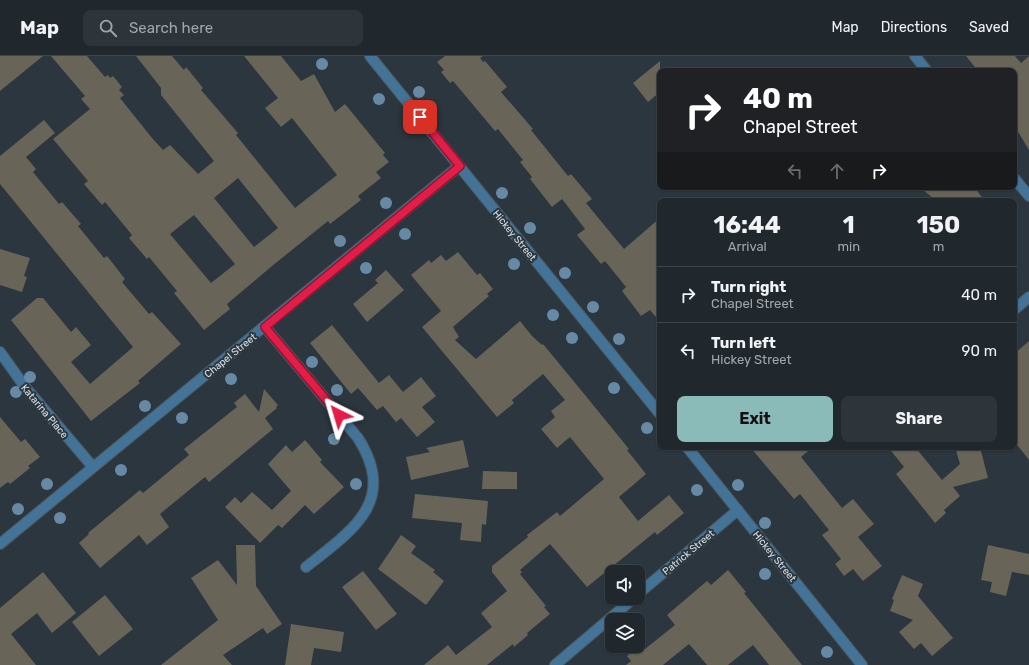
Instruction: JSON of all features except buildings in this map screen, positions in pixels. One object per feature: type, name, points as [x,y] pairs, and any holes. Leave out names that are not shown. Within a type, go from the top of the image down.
[{"type":"street","name":"Hickey Street","points":[[370,56],[657,410]]},
{"type":"street","points":[[915,56],[925,68]]},
{"type":"street","name":"Chapel Street","points":[[0,544],[460,166]]},
{"type":"street","points":[[1017,182],[1029,196]]},
{"type":"street","points":[[1017,307],[1029,297]]},
{"type":"street","points":[[265,327],[358,438],[368,453],[374,470],[374,483],[371,501],[362,516],[343,538],[306,567]]},
{"type":"street","name":"Katarina Place","points":[[0,352],[25,387],[93,467]]},
{"type":"street","name":"Hickey Street","points":[[689,450],[862,665]]},
{"type":"street","name":"Patrick Street","points":[[645,588],[738,510]]},
{"type":"street","points":[[555,665],[626,605]]},
{"type":"route","points":[[339,415],[265,327],[460,166],[420,117]]}]
